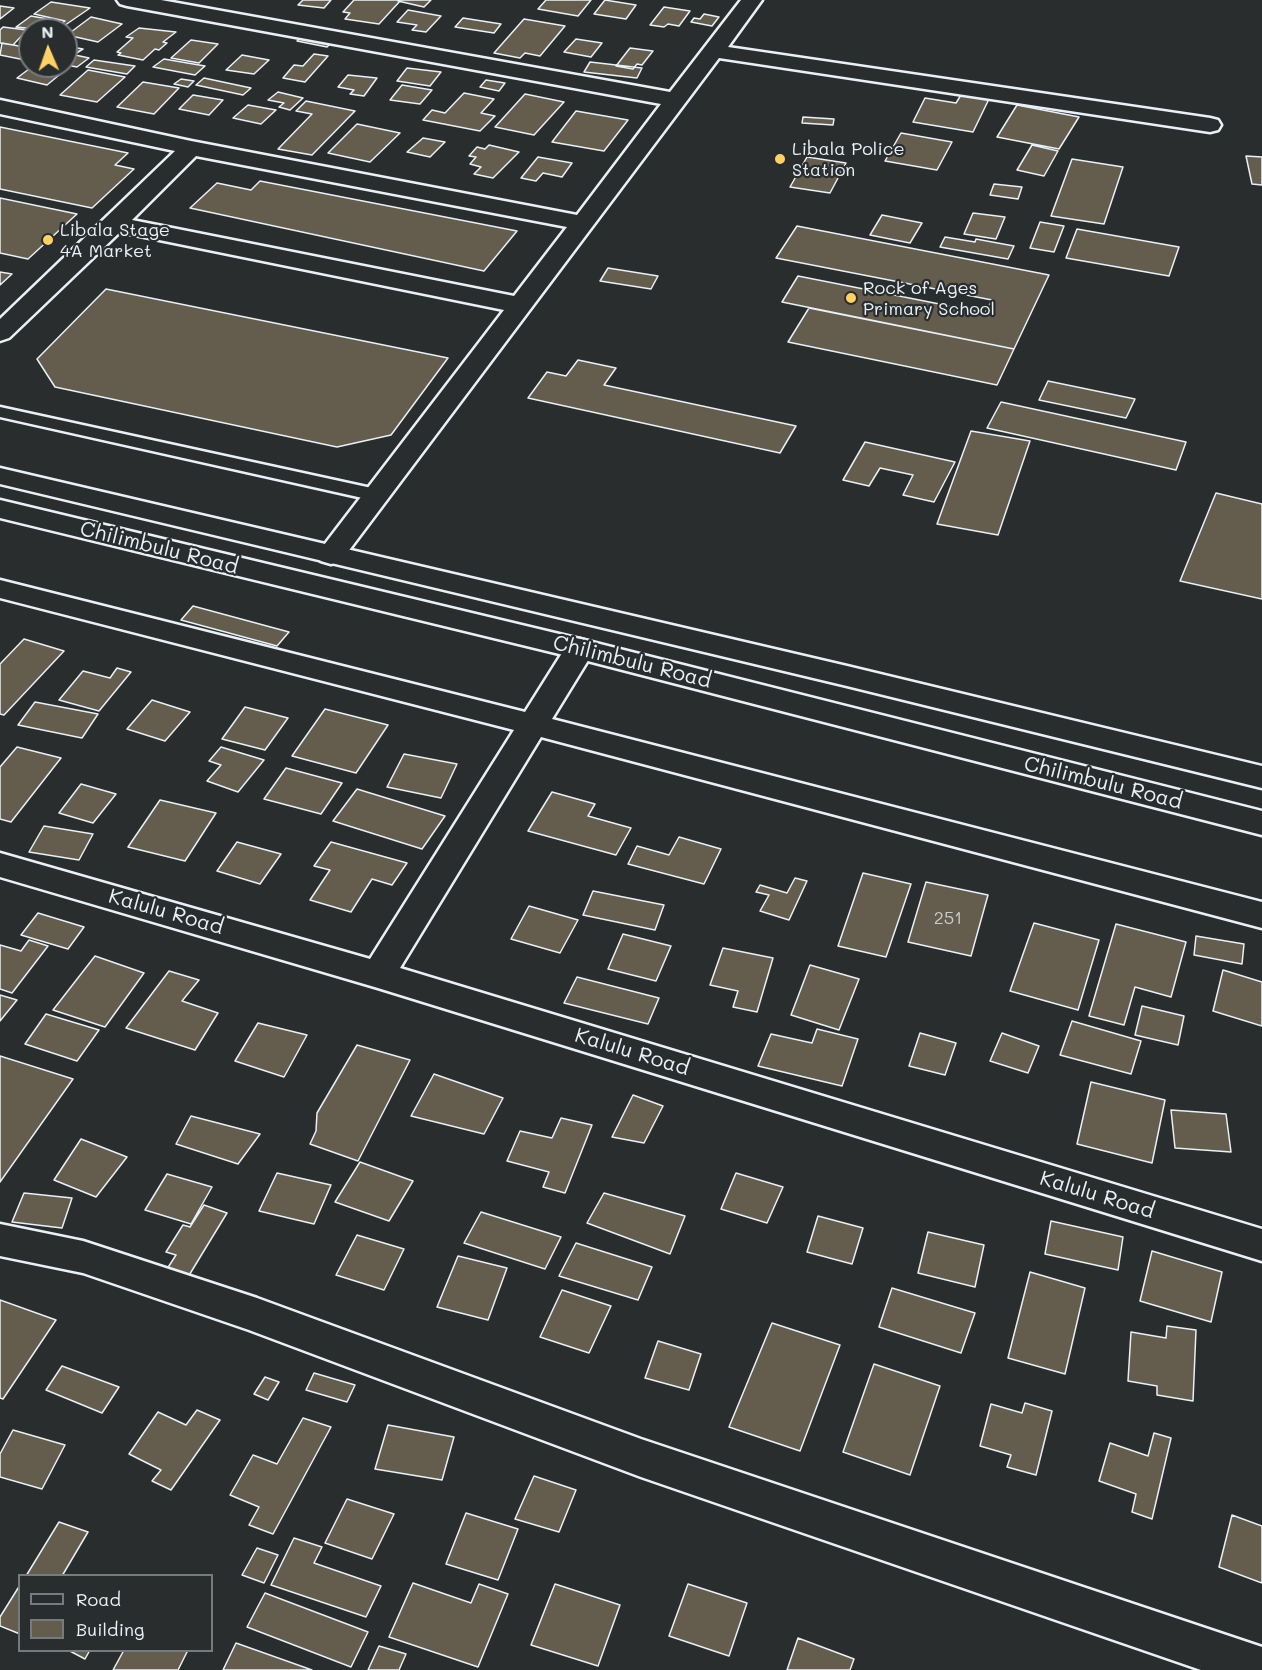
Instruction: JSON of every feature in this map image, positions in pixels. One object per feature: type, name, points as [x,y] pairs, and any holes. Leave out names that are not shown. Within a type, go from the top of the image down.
[{"type":"street","points":[[127,0],[675,100]]},
{"type":"street","points":[[331,555],[752,0]]},
{"type":"street","points":[[714,51],[1210,125]]},
{"type":"street","points":[[0,107],[190,148],[581,223]]},
{"type":"street","points":[[0,333],[115,224],[190,148]]},
{"type":"street","points":[[115,224],[519,305]]},
{"type":"street","name":"Chilimbulu Road","points":[[0,476],[847,676],[1262,777]]},
{"type":"street","name":"Chilimbulu Road","points":[[0,509],[580,649],[1262,823]]},
{"type":"street","points":[[0,589],[531,724],[1262,915]]},
{"type":"street","points":[[378,975],[531,724],[580,649]]},
{"type":"street","name":"Kalulu Road","points":[[0,865],[378,975],[1262,1245]]},
{"type":"street","points":[[0,1240],[83,1257],[246,1312],[641,1458],[1262,1669]]},
{"type":"lane","points":[[0,411],[376,495]]},
{"type":"building","points":[[303,0],[331,0],[324,8],[298,5]]},
{"type":"building","points":[[354,0],[401,0],[379,24],[345,19],[350,13],[343,12]]},
{"type":"building","points":[[431,0],[424,7],[398,1]]},
{"type":"building","points":[[546,0],[591,0],[578,16],[538,9]]},
{"type":"building","points":[[605,0],[636,5],[626,19],[594,14]]},
{"type":"building","points":[[51,2],[90,8],[75,18],[52,18],[34,14]]},
{"type":"building","points":[[0,6],[14,8],[0,19]]},
{"type":"building","points":[[664,7],[690,11],[679,26],[650,25]]},
{"type":"building","points":[[408,10],[441,16],[426,32],[412,30],[417,25],[397,22]]},
{"type":"building","points":[[704,14],[719,17],[712,26],[691,22],[694,18],[700,19]]},
{"type":"building","points":[[91,17],[122,24],[98,42],[78,37],[78,27]]},
{"type":"building","points":[[463,18],[501,24],[494,33],[455,27]]},
{"type":"building","points":[[524,19],[565,26],[540,56],[525,53],[520,58],[494,53]]},
{"type":"building","points":[[3,27],[18,29],[18,40],[13,45],[0,43],[0,30]]},
{"type":"building","points":[[139,28],[176,32],[163,42],[167,43],[159,50],[155,49],[143,60],[118,55],[121,53],[117,52],[133,38],[126,37]]},
{"type":"building","points":[[305,34],[335,39],[327,47],[297,41]]},
{"type":"building","points":[[576,39],[602,43],[591,57],[564,52]]},
{"type":"building","points":[[191,40],[218,44],[199,63],[171,58]]},
{"type":"building","points":[[2,43],[18,46],[18,59],[0,55]]},
{"type":"building","points":[[630,48],[653,51],[642,65],[637,64],[633,69],[616,66]]},
{"type":"building","points":[[314,54],[328,56],[305,82],[283,78],[294,65],[303,66]]},
{"type":"building","points":[[242,55],[269,60],[254,74],[226,70]]},
{"type":"building","points":[[78,56],[89,58],[78,66]]},
{"type":"building","points":[[164,59],[205,66],[195,75],[153,67]]},
{"type":"building","points":[[94,60],[135,66],[127,74],[86,67]]},
{"type":"building","points":[[590,62],[642,68],[637,78],[584,72]]},
{"type":"building","points":[[407,68],[441,72],[430,86],[397,81]]},
{"type":"building","points":[[88,70],[125,77],[97,102],[60,95]]},
{"type":"building","points":[[348,75],[377,78],[364,96],[350,94],[354,90],[338,87]]},
{"type":"building","points":[[18,77],[56,78],[47,85]]},
{"type":"building","points":[[204,78],[251,88],[243,95],[196,85]]},
{"type":"building","points":[[181,79],[194,81],[188,87],[174,84]]},
{"type":"building","points":[[486,80],[505,83],[499,91],[480,87]]},
{"type":"building","points":[[143,82],[179,88],[154,114],[117,107]]},
{"type":"building","points":[[402,85],[432,90],[420,104],[390,100]]},
{"type":"building","points":[[278,92],[303,98],[290,110],[279,107],[284,103],[268,100]]},
{"type":"building","points":[[464,93],[494,99],[481,113],[495,116],[480,131],[423,120],[432,110],[445,113]]},
{"type":"building","points":[[525,94],[564,102],[534,135],[495,127]]},
{"type":"building","points":[[193,95],[223,100],[209,115],[179,109]]},
{"type":"building","points":[[961,95],[989,99],[973,132],[913,122],[925,98],[956,103]]},
{"type":"building","points":[[306,101],[355,111],[312,155],[278,149],[312,114],[296,111]]},
{"type":"building","points":[[248,105],[276,110],[261,124],[233,118]]},
{"type":"building","points":[[1017,105],[1079,117],[1059,149],[997,137]]},
{"type":"building","points":[[576,111],[628,120],[604,151],[552,142]]},
{"type":"building","points":[[803,117],[834,119],[833,125],[802,123]]},
{"type":"building","points":[[357,124],[400,133],[370,162],[328,153]]},
{"type":"building","points":[[0,127],[128,153],[115,165],[134,169],[92,208],[0,189]]},
{"type":"building","points":[[901,133],[952,142],[937,170],[885,161]]},
{"type":"building","points":[[423,138],[445,142],[430,157],[407,152]]},
{"type":"building","points":[[489,145],[519,152],[493,178],[474,174],[481,167],[470,164],[476,157],[469,156],[477,147],[485,149]]},
{"type":"building","points":[[1032,145],[1058,151],[1044,176],[1017,170]]},
{"type":"building","points":[[1246,156],[1262,157],[1262,185],[1252,184]]},
{"type":"building","points":[[538,157],[572,163],[562,177],[543,173],[536,181],[521,178]]},
{"type":"building","points":[[807,157],[846,163],[830,193],[790,187]]},
{"type":"building","points":[[1072,159],[1123,167],[1104,224],[1051,216]]},
{"type":"building","points":[[260,181],[517,231],[484,271],[190,208],[217,183],[251,190]]},
{"type":"building","points":[[994,184],[1022,187],[1018,199],[990,195]]},
{"type":"building","points":[[0,198],[77,214],[28,259],[0,253]]},
{"type":"building","points":[[973,213],[1005,217],[996,239],[964,234]]},
{"type":"building","points":[[882,215],[922,223],[910,243],[870,235]]},
{"type":"building","points":[[1040,222],[1064,226],[1054,252],[1030,248]]},
{"type":"building","points":[[797,226],[1049,275],[1014,349],[782,302],[798,276],[985,313],[992,300],[776,258]]},
{"type":"building","points":[[1077,229],[1179,247],[1169,276],[1066,258]]},
{"type":"building","points":[[945,237],[975,242],[976,239],[1014,246],[1008,259],[940,247]]},
{"type":"building","points":[[608,268],[658,276],[651,289],[600,281]]},
{"type":"building","points":[[0,272],[12,274],[0,285]]},
{"type":"building","points":[[106,289],[448,358],[391,435],[337,447],[55,387],[37,359]]},
{"type":"building","points":[[809,308],[1014,349],[997,385],[788,342]]},
{"type":"building","points":[[578,360],[616,368],[604,385],[796,426],[780,453],[528,398],[547,372],[566,376]]},
{"type":"building","points":[[1048,381],[1135,399],[1126,418],[1039,400]]},
{"type":"building","points":[[1001,402],[1186,442],[1176,470],[987,428]]},
{"type":"building","points":[[971,431],[1030,441],[998,535],[937,524]]},
{"type":"building","points":[[865,442],[955,462],[934,502],[903,495],[913,475],[880,468],[869,486],[843,480]]},
{"type":"building","points":[[1216,493],[1262,504],[1262,599],[1180,581]]},
{"type":"building","points":[[193,606],[289,632],[277,646],[181,620]]},
{"type":"building","points":[[24,639],[64,651],[4,715],[0,714],[0,664]]},
{"type":"building","points":[[117,668],[131,672],[99,711],[59,700],[83,671],[110,678]]},
{"type":"building","points":[[152,700],[190,712],[165,741],[127,729]]},
{"type":"building","points":[[35,702],[98,714],[82,738],[18,725]]},
{"type":"building","points":[[245,707],[288,718],[265,750],[222,739]]},
{"type":"building","points":[[325,709],[388,725],[356,773],[292,756]]},
{"type":"building","points":[[17,747],[61,758],[11,822],[0,819],[0,767]]},
{"type":"building","points":[[221,747],[264,760],[238,792],[207,781],[221,765],[209,761]]},
{"type":"building","points":[[404,754],[457,764],[441,798],[387,787]]},
{"type":"building","points":[[286,768],[342,783],[321,814],[264,799]]},
{"type":"building","points":[[81,784],[116,794],[93,823],[59,813]]},
{"type":"building","points":[[357,789],[445,816],[422,849],[333,821]]},
{"type":"building","points":[[552,792],[595,804],[588,816],[631,828],[616,855],[528,831]]},
{"type":"building","points":[[160,800],[216,813],[185,861],[128,847]]},
{"type":"building","points":[[44,826],[93,834],[79,860],[29,852]]},
{"type":"building","points":[[679,837],[721,849],[704,884],[628,864],[637,846],[669,855]]},
{"type":"building","points":[[237,842],[281,854],[260,884],[217,871]]},
{"type":"building","points":[[331,842],[407,863],[392,885],[372,879],[351,912],[310,900],[330,870],[314,866]]},
{"type":"building","points":[[863,873],[911,884],[886,957],[838,946]]},
{"type":"building","points":[[795,878],[807,881],[789,920],[760,911],[769,895],[756,892],[760,885],[787,893]]},
{"type":"building","points":[[926,882],[988,895],[971,956],[908,942]]},
{"type":"building","points":[[593,891],[664,905],[655,930],[583,915]]},
{"type":"building","points":[[529,906],[578,920],[560,953],[511,939]]},
{"type":"building","points":[[38,913],[84,927],[68,949],[21,935]]},
{"type":"building","points":[[1034,923],[1099,940],[1078,1010],[1010,991]]},
{"type":"building","points":[[1116,924],[1186,942],[1171,997],[1135,987],[1124,1025],[1089,1016]]},
{"type":"building","points":[[623,934],[671,946],[656,981],[608,969]]},
{"type":"building","points":[[1196,936],[1244,944],[1242,964],[1194,955]]},
{"type":"building","points":[[29,940],[48,946],[12,993],[0,989],[0,945],[21,951]]},
{"type":"building","points":[[723,948],[773,958],[757,1012],[733,1007],[738,991],[710,985]]},
{"type":"building","points":[[95,956],[144,973],[105,1027],[53,1010]]},
{"type":"building","points":[[810,965],[859,979],[839,1030],[791,1015]]},
{"type":"building","points":[[1223,970],[1262,982],[1262,1026],[1213,1011]]},
{"type":"building","points":[[169,971],[199,980],[182,1001],[218,1013],[195,1050],[126,1028]]},
{"type":"building","points":[[577,977],[659,998],[648,1024],[564,1003]]},
{"type":"building","points":[[0,995],[17,1000],[0,1021]]},
{"type":"building","points":[[1142,1006],[1184,1016],[1178,1045],[1135,1035]]},
{"type":"building","points":[[46,1014],[99,1030],[77,1061],[25,1044]]},
{"type":"building","points":[[1072,1021],[1141,1041],[1131,1074],[1060,1055]]},
{"type":"building","points":[[258,1023],[307,1035],[284,1077],[235,1061]]},
{"type":"building","points":[[817,1029],[858,1039],[842,1086],[758,1066],[771,1034],[812,1043]]},
{"type":"building","points":[[920,1033],[956,1043],[945,1075],[909,1066]]},
{"type":"building","points":[[1002,1033],[1039,1046],[1028,1073],[990,1061]]},
{"type":"building","points":[[357,1045],[410,1060],[358,1161],[310,1144],[316,1131],[317,1113]]},
{"type":"building","points":[[0,1056],[73,1079],[0,1182]]},
{"type":"building","points":[[434,1074],[503,1098],[484,1134],[411,1116]]},
{"type":"building","points":[[1091,1082],[1165,1100],[1152,1163],[1077,1144]]},
{"type":"building","points":[[633,1095],[663,1106],[644,1143],[612,1137]]},
{"type":"building","points":[[1171,1110],[1226,1114],[1231,1152],[1175,1148]]},
{"type":"building","points":[[191,1116],[260,1134],[238,1164],[176,1144]]},
{"type":"building","points":[[561,1118],[592,1125],[565,1193],[543,1187],[549,1172],[507,1161],[520,1131],[552,1138]]},
{"type":"building","points":[[81,1139],[127,1157],[96,1197],[54,1180]]},
{"type":"building","points":[[360,1162],[413,1181],[389,1221],[335,1202]]},
{"type":"building","points":[[277,1173],[331,1185],[314,1224],[259,1211]]},
{"type":"building","points":[[736,1173],[783,1187],[767,1223],[721,1209]]},
{"type":"building","points":[[167,1174],[212,1187],[191,1224],[145,1210]]},
{"type":"building","points":[[24,1193],[72,1198],[62,1228],[12,1222]]},
{"type":"building","points":[[604,1193],[685,1216],[670,1254],[587,1223]]},
{"type":"building","points":[[204,1205],[227,1213],[188,1277],[167,1269],[176,1255],[166,1252],[183,1225],[190,1227]]},
{"type":"building","points":[[481,1212],[561,1237],[545,1269],[464,1243]]},
{"type":"building","points":[[818,1216],[863,1228],[852,1264],[807,1252]]},
{"type":"building","points":[[1051,1221],[1123,1237],[1118,1270],[1045,1254]]},
{"type":"building","points":[[928,1232],[984,1245],[975,1287],[918,1273]]},
{"type":"building","points":[[357,1235],[404,1249],[384,1290],[336,1275]]},
{"type":"building","points":[[576,1243],[652,1267],[638,1300],[559,1276]]},
{"type":"building","points":[[1152,1251],[1222,1272],[1211,1322],[1140,1301]]},
{"type":"building","points":[[458,1256],[507,1268],[488,1320],[437,1307]]},
{"type":"building","points":[[1030,1272],[1085,1288],[1065,1374],[1008,1358]]},
{"type":"building","points":[[892,1288],[975,1313],[961,1353],[879,1327]]},
{"type":"building","points":[[562,1290],[611,1306],[589,1353],[540,1337]]},
{"type":"building","points":[[0,1300],[56,1320],[3,1399],[0,1398]]},
{"type":"building","points":[[772,1323],[840,1345],[800,1451],[729,1427]]},
{"type":"building","points":[[1167,1326],[1196,1330],[1193,1401],[1157,1395],[1157,1386],[1128,1381],[1131,1332],[1166,1338]]},
{"type":"building","points":[[658,1341],[701,1354],[689,1390],[645,1378]]},
{"type":"building","points":[[874,1364],[940,1386],[910,1475],[843,1452]]},
{"type":"building","points":[[62,1366],[119,1387],[102,1413],[46,1390]]},
{"type":"building","points":[[314,1373],[355,1385],[347,1402],[306,1390]]},
{"type":"building","points":[[265,1377],[279,1382],[268,1400],[254,1394]]},
{"type":"building","points":[[1025,1403],[1052,1411],[1036,1475],[1007,1467],[1011,1455],[980,1446],[991,1404],[1022,1413]]},
{"type":"building","points":[[197,1410],[220,1420],[171,1490],[152,1481],[161,1470],[129,1454],[158,1412],[186,1425]]},
{"type":"building","points":[[303,1418],[331,1427],[273,1534],[249,1525],[259,1507],[230,1495],[253,1455],[277,1464]]},
{"type":"building","points":[[388,1425],[454,1437],[442,1480],[375,1469]]},
{"type":"building","points":[[13,1430],[65,1445],[42,1489],[0,1477],[0,1454]]},
{"type":"building","points":[[1154,1433],[1171,1438],[1152,1519],[1132,1512],[1136,1494],[1099,1481],[1110,1443],[1148,1456]]},
{"type":"building","points":[[534,1476],[576,1490],[559,1532],[515,1519]]},
{"type":"building","points":[[347,1499],[394,1514],[372,1559],[325,1543]]},
{"type":"building","points":[[466,1513],[518,1529],[498,1580],[446,1564]]},
{"type":"building","points":[[1232,1515],[1262,1526],[1262,1583],[1219,1567]]},
{"type":"building","points":[[59,1522],[88,1532],[63,1574],[27,1574]]},
{"type":"building","points":[[294,1538],[322,1547],[314,1563],[381,1586],[366,1617],[271,1585]]},
{"type":"building","points":[[257,1548],[278,1555],[264,1583],[242,1575]]},
{"type":"building","points":[[413,1583],[471,1603],[479,1584],[508,1594],[478,1667],[389,1637]]},
{"type":"building","points":[[555,1584],[620,1605],[598,1666],[531,1645]]},
{"type":"building","points":[[688,1584],[747,1603],[729,1656],[669,1636]]},
{"type":"building","points":[[18,1588],[18,1633],[0,1626],[0,1617]]},
{"type":"building","points":[[265,1593],[368,1632],[351,1667],[247,1627]]},
{"type":"building","points":[[798,1638],[854,1659],[850,1670],[787,1670]]},
{"type":"building","points":[[236,1643],[312,1670],[223,1670]]},
{"type":"building","points":[[379,1646],[406,1654],[399,1670],[368,1670]]},
{"type":"building","points":[[72,1652],[89,1652],[85,1659]]},
{"type":"building","points":[[123,1652],[187,1652],[178,1670],[113,1670]]},
{"type":"place","name":"Libala Police Station","points":[[780,159]]},
{"type":"place","name":"Libala Stage 4A Market","points":[[48,240]]},
{"type":"place","name":"Rock of Ages Primary School","points":[[851,298]]}]
